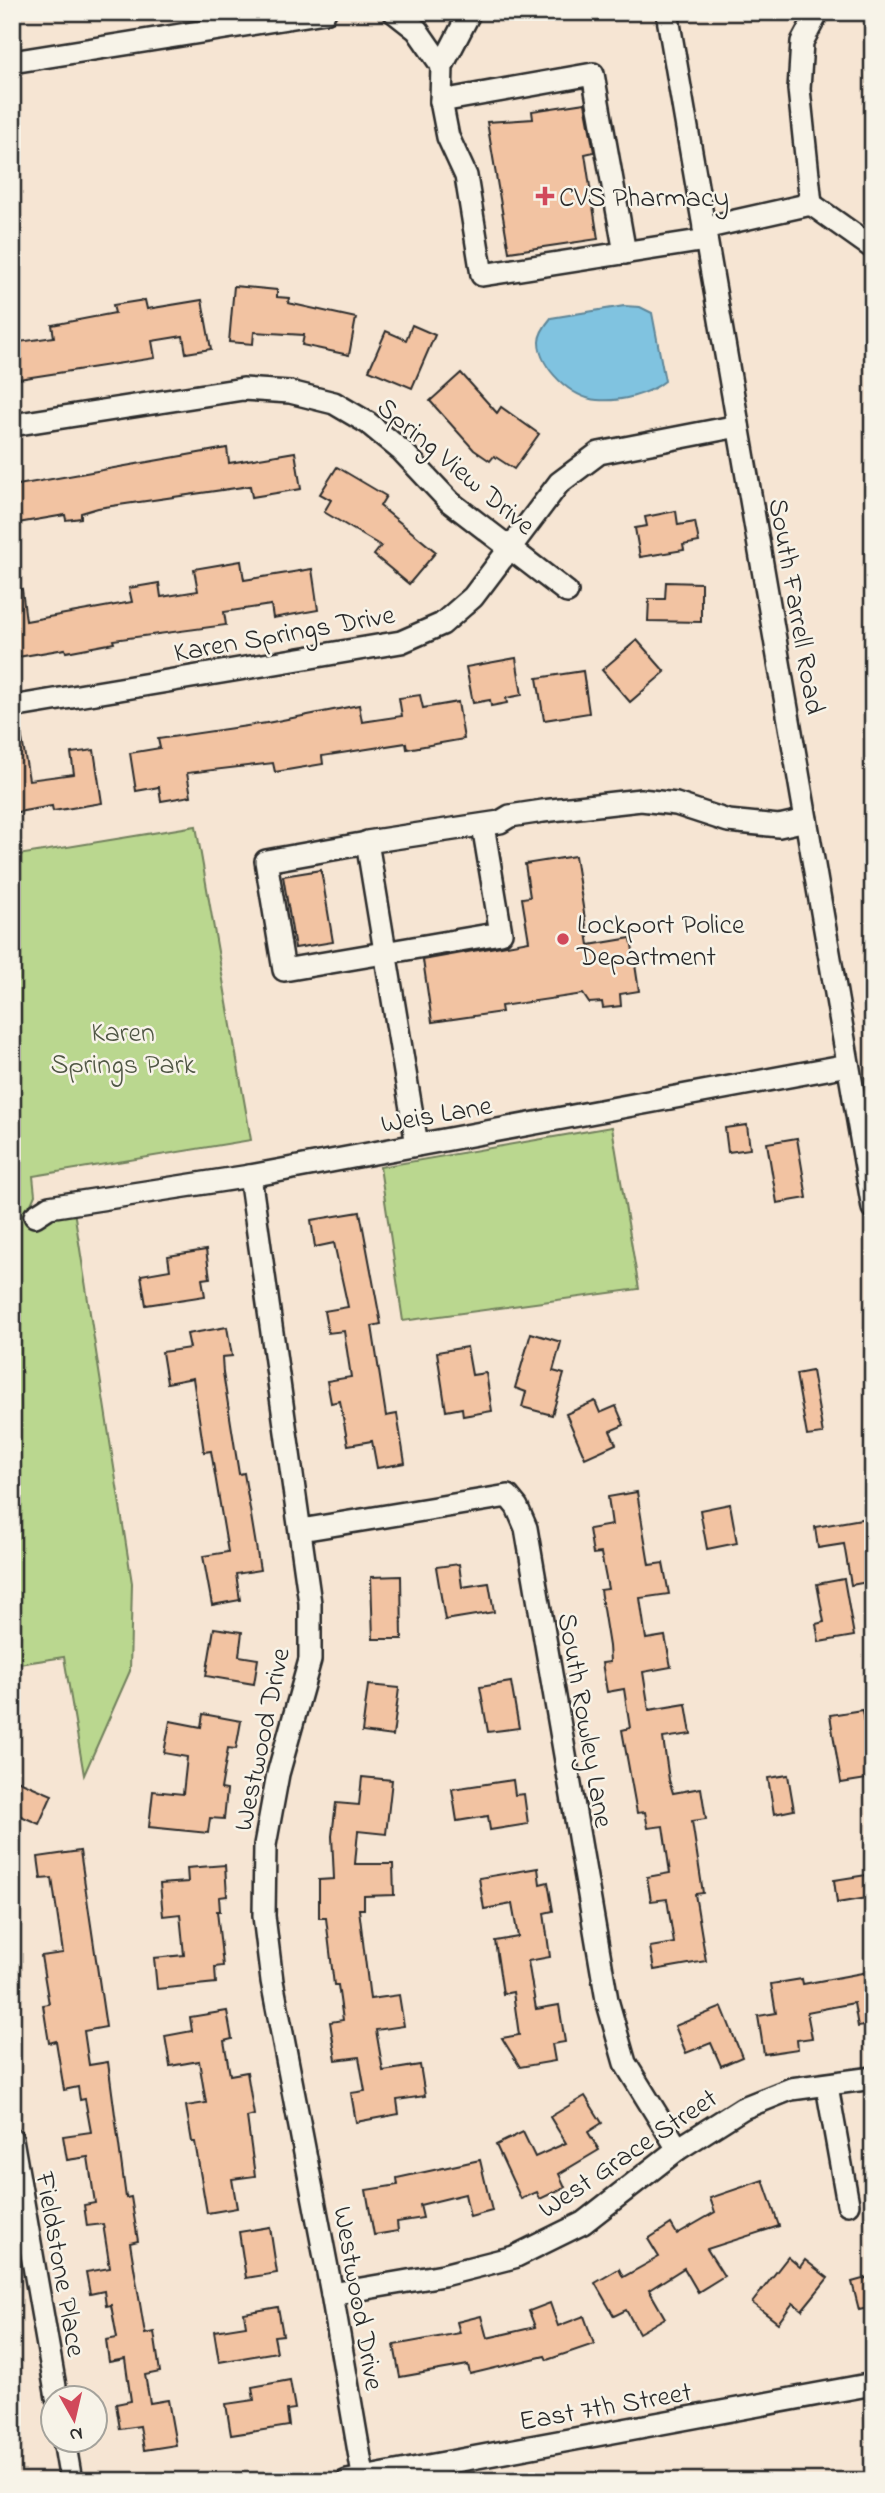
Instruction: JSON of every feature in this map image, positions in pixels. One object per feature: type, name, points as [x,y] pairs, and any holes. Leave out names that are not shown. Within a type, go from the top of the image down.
[{"type":"street","points":[[12,62],[325,12]]},
{"type":"street","points":[[394,12],[416,30],[442,66]]},
{"type":"street","points":[[470,12],[442,66],[440,101],[448,137],[466,176],[482,275],[625,253],[811,204]]},
{"type":"street","name":"South Farrell Road","points":[[667,12],[873,1208]]},
{"type":"street","points":[[818,12],[802,42],[799,89],[811,204],[873,248]]},
{"type":"street","points":[[440,101],[593,74],[625,253]]},
{"type":"street","name":"Spring View Drive","points":[[12,425],[243,389],[290,392],[334,403],[368,423],[402,451],[450,502],[567,592]]},
{"type":"street","name":"Karen Springs Drive","points":[[12,707],[401,642],[442,624],[473,597],[559,483],[599,453],[738,426]]},
{"type":"street","points":[[492,823],[501,933],[284,971],[266,861],[492,823],[510,816],[641,800],[676,804],[728,821],[779,826],[806,820]]},
{"type":"street","points":[[367,843],[417,1145]]},
{"type":"street","name":"Weis Lane","points":[[35,1216],[49,1207],[250,1176],[848,1065]]},
{"type":"street","name":"Westwood Drive","points":[[250,1176],[310,1603],[310,1660],[278,1774],[265,1845],[264,1916],[272,1981],[332,2294],[358,2480]]},
{"type":"street","name":"South Rowley Lane","points":[[301,1530],[508,1496],[517,1507],[526,1528],[607,2000],[625,2063],[678,2149]]},
{"type":"street","name":"West Grace Street","points":[[332,2294],[443,2275],[514,2257],[583,2223],[678,2149],[713,2126],[765,2098],[791,2089],[873,2078]]},
{"type":"street","points":[[827,2086],[848,2204]]},
{"type":"street","name":"Fieldstone Place","points":[[12,2139],[54,2384]]},
{"type":"street","name":"East 7th Street","points":[[358,2480],[873,2384]]},
{"type":"street","points":[[66,2454],[71,2481]]},
{"type":"green space","name":"Karen Springs Park","points":[[196,826],[251,1140],[33,1176],[35,1195],[28,1211],[73,1204],[132,1583],[130,1671],[84,1775],[64,1657],[12,1665],[12,856]]},
{"type":"green space","points":[[612,1127],[639,1289],[403,1321],[380,1167]]},
{"type":"water","points":[[624,306],[640,307],[652,313],[665,381],[642,394],[624,399],[597,400],[568,388],[551,372],[545,362],[539,342],[543,329],[551,318]]},
{"type":"building","name":"CVS Pharmacy","points":[[585,103],[594,152],[585,154],[598,239],[509,252],[487,122],[533,119],[532,111]]},
{"type":"building","points":[[234,286],[277,290],[277,297],[289,298],[288,303],[356,318],[349,355],[302,345],[304,335],[254,332],[253,344],[229,342]]},
{"type":"building","points":[[145,300],[147,309],[202,300],[211,349],[186,353],[183,336],[152,341],[155,358],[12,380],[12,343],[54,337],[52,325],[115,313],[113,305]]},
{"type":"building","points":[[412,325],[435,335],[412,388],[369,370],[386,331],[406,340]]},
{"type":"building","points":[[461,373],[497,413],[501,407],[539,434],[514,469],[494,456],[490,461],[474,450],[430,401]]},
{"type":"building","points":[[227,448],[229,463],[295,452],[301,489],[252,497],[250,486],[98,508],[81,513],[81,518],[66,520],[65,515],[12,524],[12,486]]},
{"type":"building","points":[[337,467],[386,496],[380,506],[436,552],[409,584],[374,555],[381,546],[324,512],[331,500],[320,494]]},
{"type":"building","points":[[676,511],[678,525],[695,522],[699,542],[683,545],[684,550],[640,557],[635,528],[647,526],[645,517]]},
{"type":"building","points":[[241,561],[244,580],[312,569],[318,610],[273,618],[271,605],[224,612],[226,625],[113,640],[114,643],[66,652],[65,649],[12,658],[12,590],[22,589],[26,621],[132,602],[129,588],[159,583],[161,597],[198,591],[194,569]]},
{"type":"building","points":[[666,582],[701,583],[701,622],[648,621],[649,599],[665,599]]},
{"type":"building","points":[[637,640],[665,672],[630,702],[602,670]]},
{"type":"building","points":[[516,658],[522,695],[506,698],[507,703],[491,706],[490,700],[473,703],[466,667]]},
{"type":"building","points":[[583,671],[589,713],[544,720],[537,678]]},
{"type":"building","points":[[420,695],[423,708],[458,702],[464,739],[407,749],[406,743],[322,756],[323,764],[275,772],[273,763],[187,773],[191,796],[161,801],[159,787],[136,791],[130,753],[160,748],[158,739],[267,723],[359,705],[362,722],[402,716],[399,698]]},
{"type":"building","points":[[21,733],[29,780],[74,774],[71,753],[94,750],[102,803],[53,811],[52,806],[12,813],[12,734]]},
{"type":"building","name":"Lockport Police Department","points":[[575,856],[589,945],[631,938],[639,991],[620,994],[621,1006],[603,1008],[602,1002],[589,1003],[583,994],[501,1006],[502,1012],[432,1022],[423,960],[529,941],[522,898],[530,897],[525,864]]},
{"type":"building","points":[[321,870],[333,942],[295,948],[283,876]]},
{"type":"building","points":[[747,1125],[750,1149],[728,1152],[725,1128]]},
{"type":"building","points":[[797,1138],[807,1198],[777,1203],[767,1143]]},
{"type":"building","points":[[360,1212],[381,1324],[372,1326],[386,1416],[397,1414],[405,1463],[377,1468],[372,1441],[348,1445],[340,1401],[331,1403],[327,1381],[351,1377],[344,1331],[328,1333],[324,1311],[348,1307],[334,1243],[315,1247],[311,1220]]},
{"type":"building","points":[[206,1250],[210,1278],[202,1279],[205,1296],[146,1305],[141,1275],[170,1270],[168,1256]]},
{"type":"building","points":[[227,1327],[232,1356],[222,1357],[223,1373],[239,1474],[244,1473],[260,1570],[236,1574],[240,1600],[212,1605],[203,1556],[228,1552],[211,1451],[204,1452],[193,1378],[167,1383],[162,1352],[190,1348],[187,1334]]},
{"type":"building","points":[[531,1333],[561,1342],[553,1371],[564,1374],[552,1415],[522,1407],[526,1392],[515,1388]]},
{"type":"building","points":[[467,1347],[472,1375],[486,1373],[492,1411],[463,1416],[462,1408],[446,1411],[437,1352]]},
{"type":"building","points":[[812,1371],[823,1434],[807,1436],[796,1374]]},
{"type":"building","points":[[595,1401],[600,1413],[616,1406],[624,1425],[610,1431],[616,1444],[585,1458],[566,1414]]},
{"type":"building","points":[[637,1492],[649,1565],[663,1563],[669,1594],[640,1598],[646,1639],[665,1636],[671,1667],[643,1672],[649,1710],[686,1704],[691,1734],[663,1738],[669,1780],[673,1793],[701,1788],[706,1819],[692,1821],[703,1893],[695,1894],[706,1961],[654,1970],[650,1947],[674,1943],[667,1899],[651,1901],[647,1877],[670,1873],[663,1826],[648,1828],[645,1812],[637,1813],[622,1730],[630,1728],[624,1689],[607,1692],[602,1663],[610,1662],[609,1646],[600,1590],[608,1589],[601,1553],[593,1554],[589,1529],[612,1525],[608,1497]]},
{"type":"building","points":[[730,1504],[737,1543],[707,1549],[700,1510]]},
{"type":"building","points":[[873,1517],[873,1581],[851,1585],[844,1544],[818,1548],[815,1527]]},
{"type":"building","points":[[459,1564],[462,1587],[489,1583],[494,1612],[445,1620],[436,1567]]},
{"type":"building","points":[[401,1576],[402,1639],[373,1639],[371,1577]]},
{"type":"building","points":[[844,1579],[854,1636],[819,1642],[816,1624],[824,1622],[817,1584]]},
{"type":"building","points":[[214,1628],[242,1632],[239,1656],[258,1659],[254,1684],[206,1676]]},
{"type":"building","points":[[511,1682],[519,1728],[488,1732],[480,1687]]},
{"type":"building","points":[[368,1685],[399,1688],[393,1736],[362,1732]]},
{"type":"building","points":[[862,1710],[873,1778],[841,1783],[830,1715]]},
{"type":"building","points":[[203,1714],[241,1721],[236,1749],[228,1748],[221,1789],[227,1790],[224,1819],[210,1818],[208,1833],[149,1827],[153,1791],[183,1794],[187,1757],[164,1753],[170,1721],[201,1727]]},
{"type":"building","points":[[788,1775],[794,1810],[774,1814],[768,1778]]},
{"type":"building","points":[[362,1777],[392,1780],[386,1834],[358,1831],[355,1864],[393,1864],[394,1895],[364,1896],[364,1909],[359,1909],[370,1999],[399,1995],[404,2026],[376,2030],[383,2071],[420,2065],[425,2096],[397,2100],[399,2114],[356,2122],[351,2093],[365,2091],[359,2057],[336,2060],[330,2022],[343,2020],[338,1985],[334,1985],[326,1918],[319,1918],[319,1880],[334,1879],[332,1836],[336,1803],[359,1805]]},
{"type":"building","points":[[12,1778],[52,1795],[39,1824],[12,1812]]},
{"type":"building","points":[[513,1780],[515,1795],[524,1794],[528,1824],[490,1830],[488,1816],[457,1821],[452,1789]]},
{"type":"building","points":[[80,1851],[106,2027],[84,2031],[89,2065],[108,2062],[126,2198],[131,2197],[138,2241],[130,2243],[145,2334],[154,2332],[160,2372],[145,2375],[150,2403],[168,2400],[176,2445],[144,2450],[140,2426],[120,2429],[116,2404],[131,2401],[125,2359],[109,2362],[106,2340],[117,2338],[111,2305],[106,2306],[104,2291],[90,2294],[86,2272],[110,2268],[103,2224],[87,2226],[84,2205],[95,2203],[88,2157],[67,2160],[63,2136],[91,2132],[85,2099],[80,2100],[78,2087],[64,2090],[56,2041],[49,2043],[43,2005],[49,2004],[41,1956],[63,1953],[52,1878],[41,1879],[38,1857]]},
{"type":"building","points":[[225,1865],[227,1896],[219,1897],[220,1911],[217,1911],[223,1966],[215,1967],[216,1983],[157,1989],[154,1958],[184,1955],[180,1914],[163,1916],[160,1884],[188,1882],[187,1868]]},
{"type":"building","points":[[538,1868],[540,1884],[548,1882],[553,1911],[544,1913],[550,1957],[528,1961],[536,2009],[559,2005],[565,2042],[552,2044],[555,2061],[520,2067],[502,2038],[519,2035],[513,1992],[503,1994],[495,1941],[518,1937],[512,1904],[484,1909],[479,1878]]},
{"type":"building","points":[[873,1874],[873,1897],[837,1903],[834,1880]]},
{"type":"building","points":[[873,1971],[873,2025],[858,2027],[854,2003],[807,2012],[812,2038],[797,2040],[798,2049],[764,2054],[758,2016],[776,2013],[771,1984],[802,1979],[803,1984]]},
{"type":"building","points":[[722,2007],[742,2057],[721,2066],[711,2043],[686,2053],[675,2026]]},
{"type":"building","points":[[227,2011],[232,2039],[224,2041],[230,2075],[247,2072],[254,2115],[247,2117],[255,2176],[232,2179],[237,2208],[207,2213],[186,2106],[206,2103],[199,2061],[170,2066],[165,2036],[192,2031],[190,2017]]},
{"type":"building","points":[[585,2096],[602,2123],[588,2132],[599,2150],[559,2174],[565,2187],[540,2199],[537,2192],[521,2199],[496,2145],[523,2132],[535,2157],[566,2143],[550,2117]]},
{"type":"building","points":[[480,2160],[492,2211],[470,2217],[465,2194],[420,2205],[423,2218],[397,2222],[398,2231],[374,2235],[366,2190],[398,2185],[397,2178]]},
{"type":"building","points":[[763,2180],[779,2226],[707,2249],[724,2276],[698,2292],[684,2268],[649,2290],[665,2318],[639,2333],[626,2310],[614,2316],[595,2283],[619,2269],[623,2277],[659,2257],[648,2239],[671,2224],[677,2234],[715,2212],[710,2198]]},
{"type":"building","points":[[270,2227],[277,2273],[246,2278],[239,2232]]},
{"type":"building","points":[[788,2257],[800,2267],[805,2260],[828,2278],[802,2310],[793,2303],[778,2323],[752,2303]]},
{"type":"building","points":[[873,2276],[873,2307],[859,2310],[852,2282]]},
{"type":"building","points":[[550,2303],[558,2326],[584,2316],[594,2344],[547,2360],[545,2356],[470,2374],[468,2365],[400,2377],[394,2345],[460,2333],[457,2322],[481,2316],[487,2338],[535,2327],[529,2311]]},
{"type":"building","points":[[278,2307],[283,2335],[274,2336],[277,2352],[219,2362],[214,2331],[246,2326],[244,2313]]},
{"type":"building","points":[[290,2380],[295,2409],[287,2410],[289,2426],[231,2435],[226,2404],[254,2400],[252,2387]]},
{"type":"place","name":"CVS Pharmacy","points":[[545,196]]},
{"type":"place","name":"Lockport Police Department","points":[[563,939]]}]
